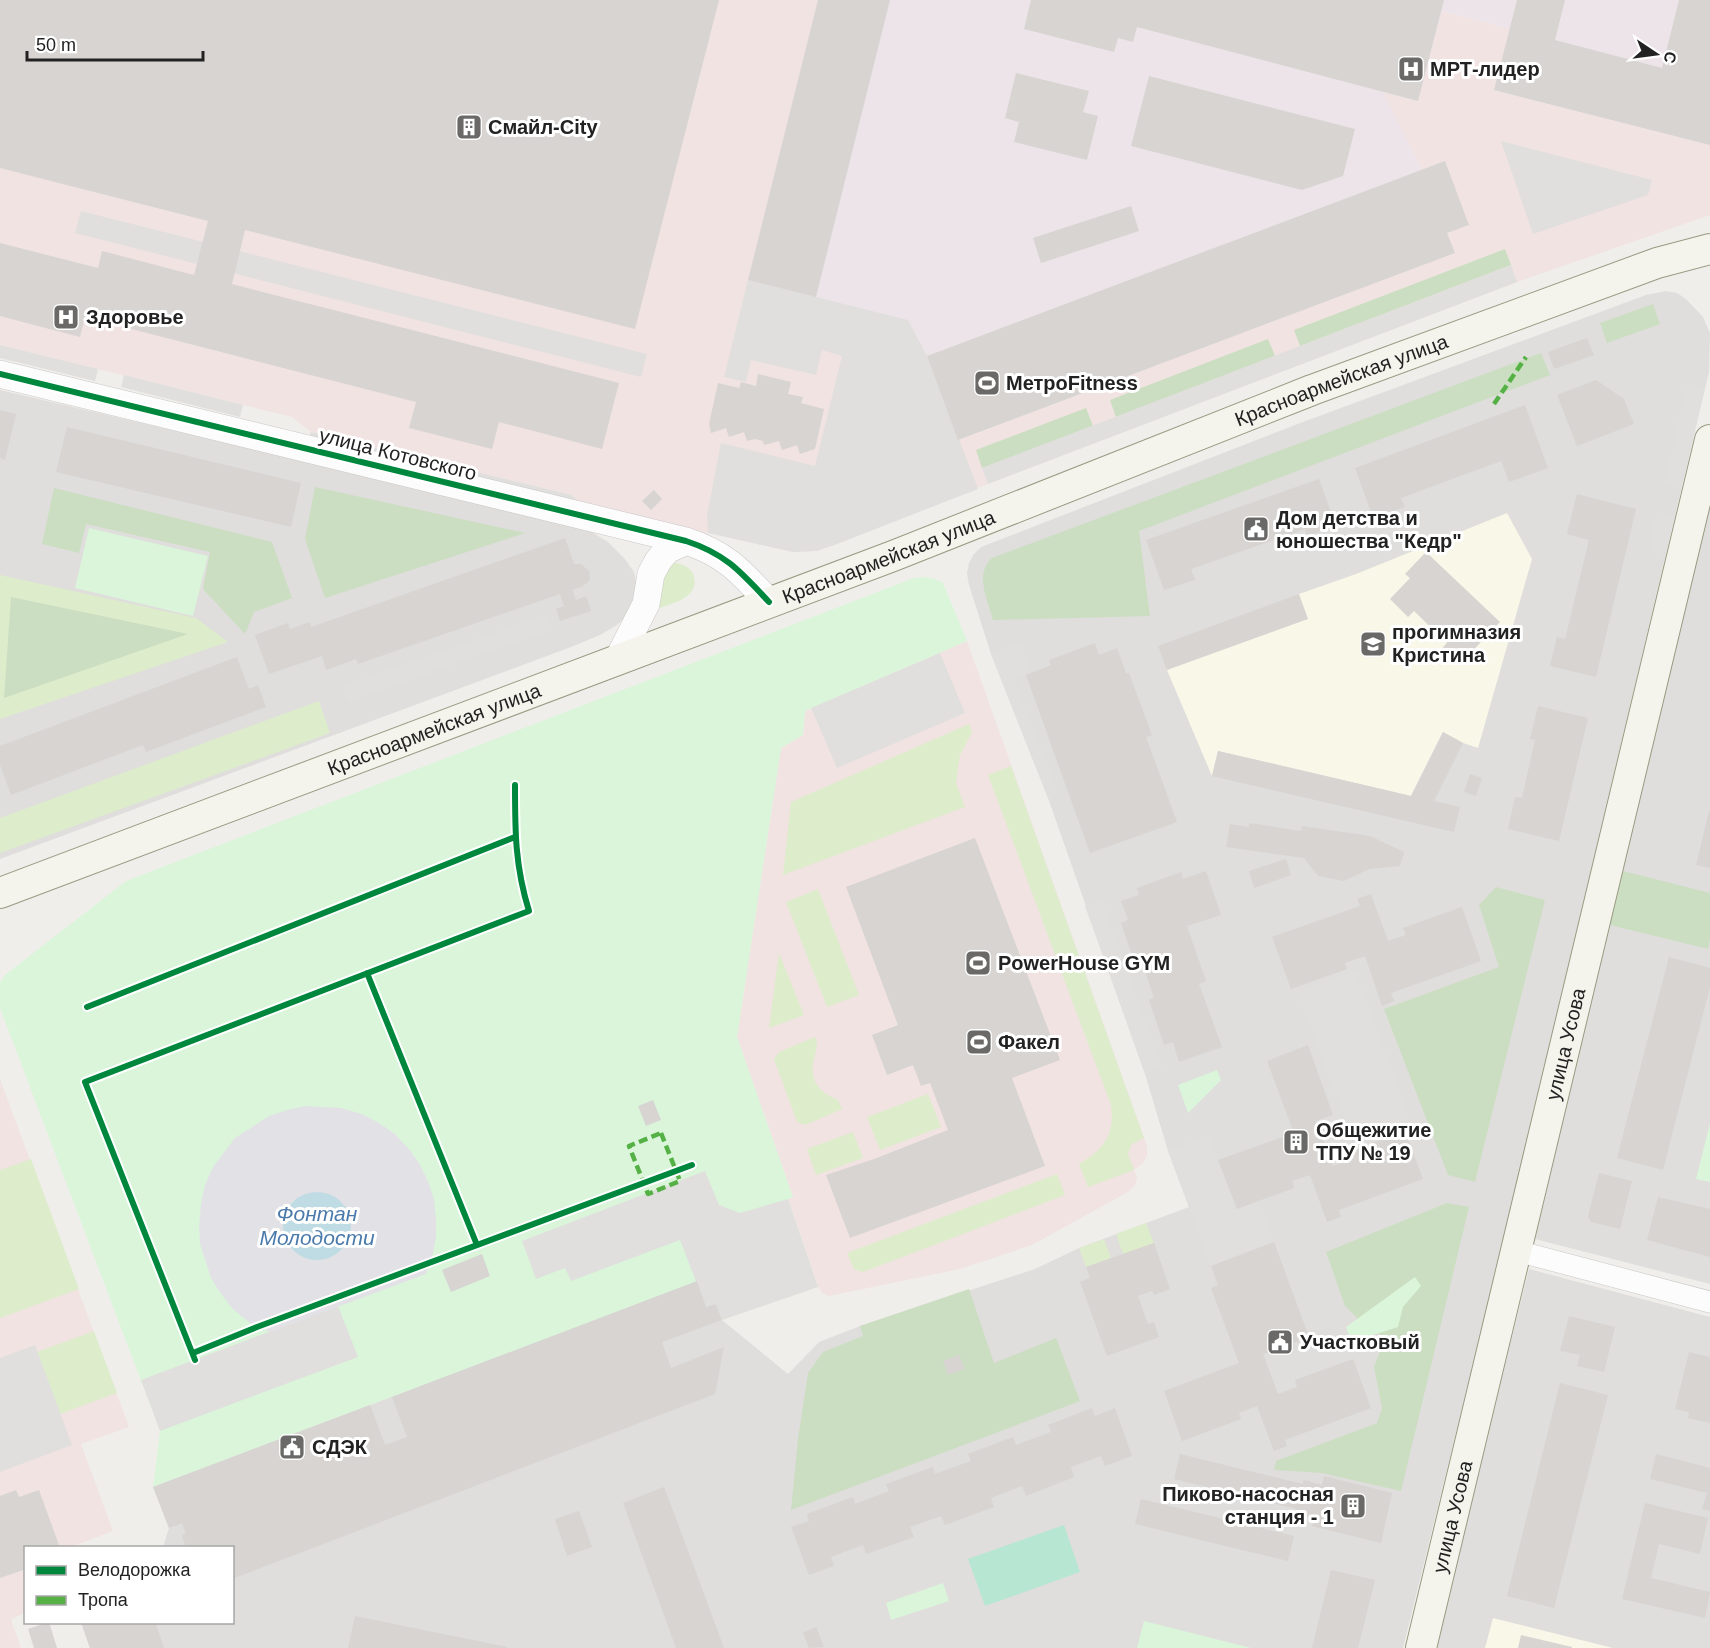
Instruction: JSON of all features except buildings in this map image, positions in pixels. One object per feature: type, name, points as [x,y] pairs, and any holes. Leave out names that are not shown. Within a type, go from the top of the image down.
[{"type":"main road","name":"Красноармейская улица","points":[[0,893],[893,556],[1334,382],[1631,272],[1682,255],[1710,249]]},
{"type":"main road","name":"улица Усова","points":[[1420,1648],[1710,440]]},
{"type":"street","name":"улица Котовского","points":[[0,374],[686,541],[705,547],[723,557],[738,569],[769,602]]},
{"type":"street","points":[[617,661],[646,604],[651,574],[658,561],[667,550],[686,541]]},
{"type":"street","points":[[1517,1251],[1710,1302]]},
{"type":"shaded area","points":[[0,0],[818,0],[908,320],[927,356],[958,440],[1454,253],[1447,233],[1468,225],[1422,170],[1382,92],[1418,101],[1441,11],[1510,29],[1494,90],[1710,145],[1710,215],[1517,282],[837,544],[817,551],[793,552],[582,507],[572,495],[311,432],[292,417],[0,345]]},
{"type":"shaded area","points":[[818,0],[1710,0],[1710,145],[1494,90],[1510,29],[1442,11],[1418,101],[1383,92],[1422,170],[927,356],[908,320],[748,280]]},
{"type":"shaded area","points":[[1501,141],[1652,180],[1648,195],[1533,234]]},
{"type":"shaded area","points":[[81,211],[647,354],[641,377],[75,233]]},
{"type":"shaded area","points":[[1511,265],[1517,282],[988,484],[982,468]]},
{"type":"shaded area","points":[[748,280],[908,320],[927,356],[978,489],[817,551],[793,552],[708,533],[707,515],[721,443],[815,466],[842,356],[822,350],[816,375],[751,360],[746,382],[724,377]]},
{"type":"shaded area","points":[[1666,291],[1677,293],[1703,317],[1710,333],[1709,372],[1503,1242],[1403,1648],[90,1648],[81,1624],[234,1624],[234,1546],[163,1546],[169,1528],[153,1487],[697,1281],[716,1304],[722,1320],[788,1374],[819,1342],[860,1326],[1035,1269],[1079,1248],[1189,1207],[1048,798],[991,654],[969,585],[967,573],[969,563],[981,547],[1303,422],[1646,295]]},
{"type":"shaded area","points":[[0,345],[98,369],[95,381],[0,358]]},
{"type":"shaded area","points":[[124,375],[243,405],[240,417],[121,387]]},
{"type":"shaded area","points":[[1688,382],[1705,386],[1681,489],[1664,485]]},
{"type":"shaded area","points":[[0,390],[570,523],[608,542],[634,572],[637,586],[629,614],[617,625],[600,635],[571,647],[0,859]]},
{"type":"shaded area","points":[[311,432],[572,495],[582,507],[308,441]]},
{"type":"shaded area","points":[[1710,502],[1710,1284],[1535,1239]]},
{"type":"shaded area","points":[[1657,512],[1675,516],[1665,554],[1649,550]]},
{"type":"shaded area","name":"прогимназия Кристина","points":[[1507,513],[1532,559],[1478,748],[1443,732],[1411,796],[1218,751],[1212,776],[1167,670],[1299,594],[1356,574]]},
{"type":"shaded area","points":[[547,614],[553,629],[349,702],[343,686]]},
{"type":"shaded area","points":[[967,641],[1147,1146],[1147,1155],[1143,1163],[1134,1170],[1137,1178],[1135,1186],[1128,1192],[1032,1245],[960,1269],[829,1296],[822,1293],[818,1287],[788,1199],[793,1197],[737,1037],[781,748],[803,735],[805,711]]},
{"type":"shaded area","points":[[1020,642],[1031,671],[1013,679],[1059,794],[1048,798],[991,654]]},
{"type":"shaded area","points":[[940,653],[965,713],[837,768],[811,708]]},
{"type":"shaded area","points":[[1102,900],[1162,1068],[1145,1074],[1085,906]]},
{"type":"shaded area","points":[[1355,971],[1410,1119],[1353,1140],[1298,992]]},
{"type":"shaded area","points":[[0,1079],[129,1427],[81,1444],[113,1531],[74,1546],[24,1546],[24,1613],[11,1620],[21,1648],[0,1648]]},
{"type":"shaded area","points":[[305,1106],[341,1108],[362,1114],[395,1134],[419,1163],[428,1181],[434,1199],[436,1237],[426,1274],[270,1332],[250,1323],[233,1309],[221,1294],[211,1278],[200,1244],[199,1227],[205,1185],[213,1167],[235,1138],[269,1116]],"holes":[[[300,1197],[346,1244],[338,1253],[328,1258],[284,1236],[285,1213]]]},
{"type":"shaded area","points":[[1209,1135],[1236,1209],[1259,1201],[1274,1242],[1211,1266],[1168,1151]]},
{"type":"shaded area","points":[[705,1171],[719,1205],[740,1213],[788,1199],[818,1287],[722,1320],[716,1304],[706,1307],[680,1240],[571,1281],[565,1268],[536,1279],[522,1241]]},
{"type":"shaded area","points":[[1529,1269],[1710,1317],[1710,1648],[1434,1648]]},
{"type":"shaded area","points":[[338,1306],[358,1357],[160,1431],[141,1380]]},
{"type":"shaded area","points":[[35,1345],[72,1445],[0,1472],[0,1358]]},
{"type":"shaded area","points":[[1493,1618],[1613,1648],[1485,1648]]},
{"type":"green space","points":[[1505,249],[1511,265],[1300,346],[1294,330]]},
{"type":"green space","points":[[1653,304],[1660,324],[1607,343],[1600,323]]},
{"type":"green space","points":[[1268,339],[1275,356],[1116,417],[1110,400]]},
{"type":"green space","points":[[1541,353],[1550,375],[1139,531],[1150,616],[993,620],[983,579],[987,564],[992,558]]},
{"type":"green space","points":[[1086,408],[1093,426],[982,468],[976,450]]},
{"type":"green space","points":[[315,487],[525,533],[325,598],[305,539]]},
{"type":"green space","points":[[54,488],[272,542],[292,598],[254,612],[245,634],[203,589],[210,552],[86,524],[79,553],[42,544]]},
{"type":"green space","points":[[89,528],[208,556],[193,616],[75,588]]},
{"type":"green space","points":[[676,563],[692,571],[695,585],[692,591],[681,600],[653,610],[660,575],[669,565]]},
{"type":"green space","points":[[0,575],[196,618],[228,642],[0,719]]},
{"type":"green space","points":[[925,577],[943,583],[967,641],[805,711],[803,735],[781,748],[737,1037],[793,1197],[788,1199],[818,1287],[722,1320],[716,1304],[706,1307],[696,1282],[153,1487],[160,1431],[0,1008],[0,983],[5,975],[126,881],[914,578]]},
{"type":"green space","points":[[11,597],[188,634],[4,698]]},
{"type":"green space","points":[[319,701],[330,733],[0,853],[0,818]]},
{"type":"green space","points":[[969,724],[972,732],[960,755],[956,783],[965,807],[783,875],[791,802]]},
{"type":"green space","points":[[1011,766],[1144,1138],[1132,1144],[1128,1154],[1134,1170],[1088,1187],[1079,1164],[1095,1153],[1106,1140],[1111,1125],[1111,1105],[988,775]]},
{"type":"green space","points":[[1623,871],[1710,893],[1708,949],[1610,925]]},
{"type":"green space","points":[[1496,887],[1545,900],[1475,1182],[1448,1175],[1384,1009],[1499,967],[1479,905]]},
{"type":"green space","points":[[818,889],[859,995],[827,1007],[786,902]]},
{"type":"green space","points":[[779,953],[804,1015],[769,1028]]},
{"type":"green space","points":[[815,1037],[817,1046],[813,1071],[816,1083],[825,1093],[838,1100],[842,1109],[805,1125],[797,1122],[774,1059],[779,1052]]},
{"type":"green space","points":[[1217,1070],[1221,1080],[1188,1113],[1178,1085]]},
{"type":"green space","points":[[928,1094],[941,1127],[880,1150],[867,1117]]},
{"type":"green space","points":[[1710,1123],[1710,1182],[1696,1179]]},
{"type":"green space","points":[[853,1132],[863,1158],[816,1175],[807,1149]]},
{"type":"green space","points":[[31,1159],[79,1289],[0,1318],[0,1170]]},
{"type":"green space","points":[[1057,1174],[1065,1195],[863,1272],[854,1269],[847,1253]]},
{"type":"green space","points":[[1447,1203],[1469,1207],[1401,1491],[1322,1473],[1274,1470],[1276,1461],[1377,1423],[1382,1408],[1374,1367],[1381,1349],[1379,1333],[1362,1323],[1345,1306],[1326,1252]]},
{"type":"green space","points":[[1146,1223],[1154,1243],[1123,1254],[1116,1234]]},
{"type":"green space","points":[[1104,1239],[1111,1258],[1086,1267],[1079,1248]]},
{"type":"green space","points":[[1415,1277],[1421,1286],[1403,1307],[1398,1327],[1351,1342],[1346,1327]]},
{"type":"green space","points":[[969,1289],[994,1363],[1056,1338],[1080,1401],[791,1510],[808,1373],[823,1352],[863,1336],[860,1326]]},
{"type":"green space","points":[[94,1331],[117,1393],[60,1414],[37,1352]]},
{"type":"green space","points":[[1064,1525],[1080,1572],[985,1606],[968,1559]]},
{"type":"green space","points":[[943,1583],[949,1601],[891,1620],[886,1603]]},
{"type":"green space","points":[[1144,1621],[1251,1648],[1137,1648]]},
{"type":"water","name":"Фонтан Молодости","points":[[317,1192],[330,1195],[341,1202],[348,1213],[351,1226],[348,1239],[341,1250],[330,1257],[317,1260],[304,1257],[293,1250],[286,1239],[283,1226],[286,1213],[293,1202],[304,1195]]},
{"type":"marked path","points":[[1494,404],[1526,357]]},
{"type":"marked path","points":[[661,1133],[680,1181],[648,1194],[629,1146],[661,1133]]},
{"type":"cycle path","points":[[0,374],[686,541],[712,552],[732,565],[769,602]]},
{"type":"cycle path","points":[[195,1360],[85,1082],[529,911],[518,863],[515,785]]},
{"type":"cycle path","points":[[87,1007],[515,837]]},
{"type":"cycle path","points":[[367,973],[477,1245]]},
{"type":"cycle path","points":[[193,1353],[692,1165]]},
{"type":"place","name":"МРТ-лидер","points":[[1411,69]]},
{"type":"place","name":"Смайл-City","points":[[469,127]]},
{"type":"place","name":"Здоровье","points":[[66,317]]},
{"type":"place","name":"МетроFitness","points":[[987,383]]},
{"type":"place","name":"Дом детства и юношества \"Кедр\"","points":[[1256,529]]},
{"type":"place","name":"прогимназия Кристина","points":[[1373,644]]},
{"type":"place","name":"PowerHouse GYM","points":[[978,963]]},
{"type":"place","name":"Факел","points":[[979,1042]]},
{"type":"place","name":"Общежитие ТПУ № 19","points":[[1296,1142]]},
{"type":"place","name":"Участковый","points":[[1280,1342]]},
{"type":"place","name":"СДЭК","points":[[292,1447]]},
{"type":"place","name":"Пиково-насосная станция - 1","points":[[1353,1506]]}]
